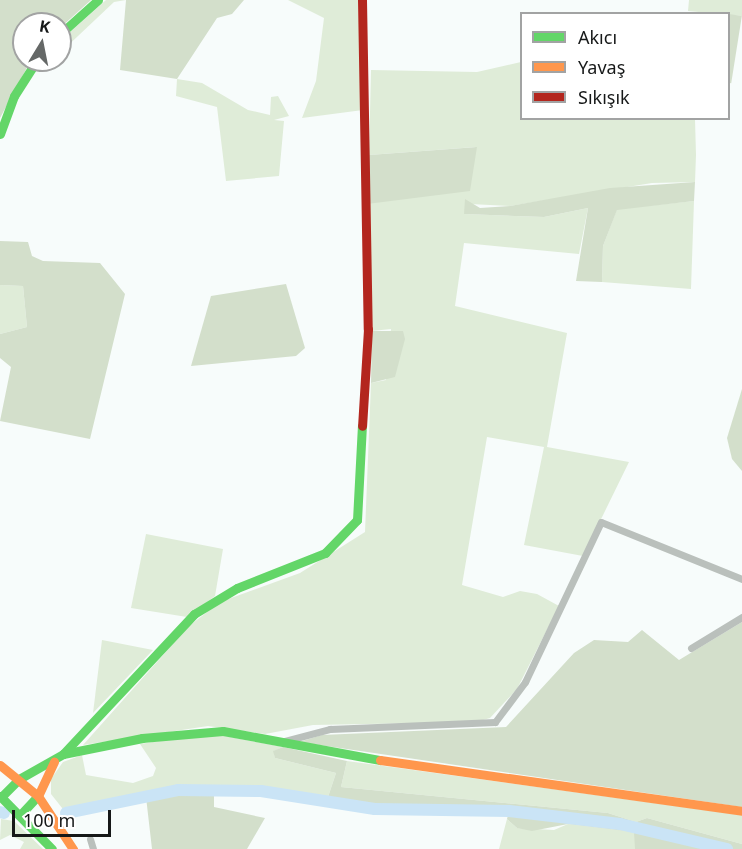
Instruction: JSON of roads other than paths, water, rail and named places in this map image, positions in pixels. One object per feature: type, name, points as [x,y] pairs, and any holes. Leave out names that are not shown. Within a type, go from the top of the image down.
[{"type":"main road","points":[[72,23],[98,0]]},
{"type":"main road","points":[[20,815],[39,796],[59,757],[194,614],[237,588],[325,553],[357,520],[368,329],[362,0]]},
{"type":"main road","points":[[0,134],[14,96],[29,72]]},
{"type":"main road","points":[[52,849],[1,797],[19,779],[59,757],[197,731],[742,811]]},
{"type":"main road","points":[[0,765],[39,796],[73,849]]},
{"type":"street","points":[[281,742],[330,729],[495,722],[525,682],[601,522],[742,579]]},
{"type":"street","points":[[691,648],[742,617]]},
{"type":"street","points":[[90,839],[93,849]]},
{"type":"waterway","points":[[66,813],[178,790],[261,791],[375,809],[509,811],[620,824],[727,849]]},
{"type":"waterway","points":[[0,812],[4,813]]}]
